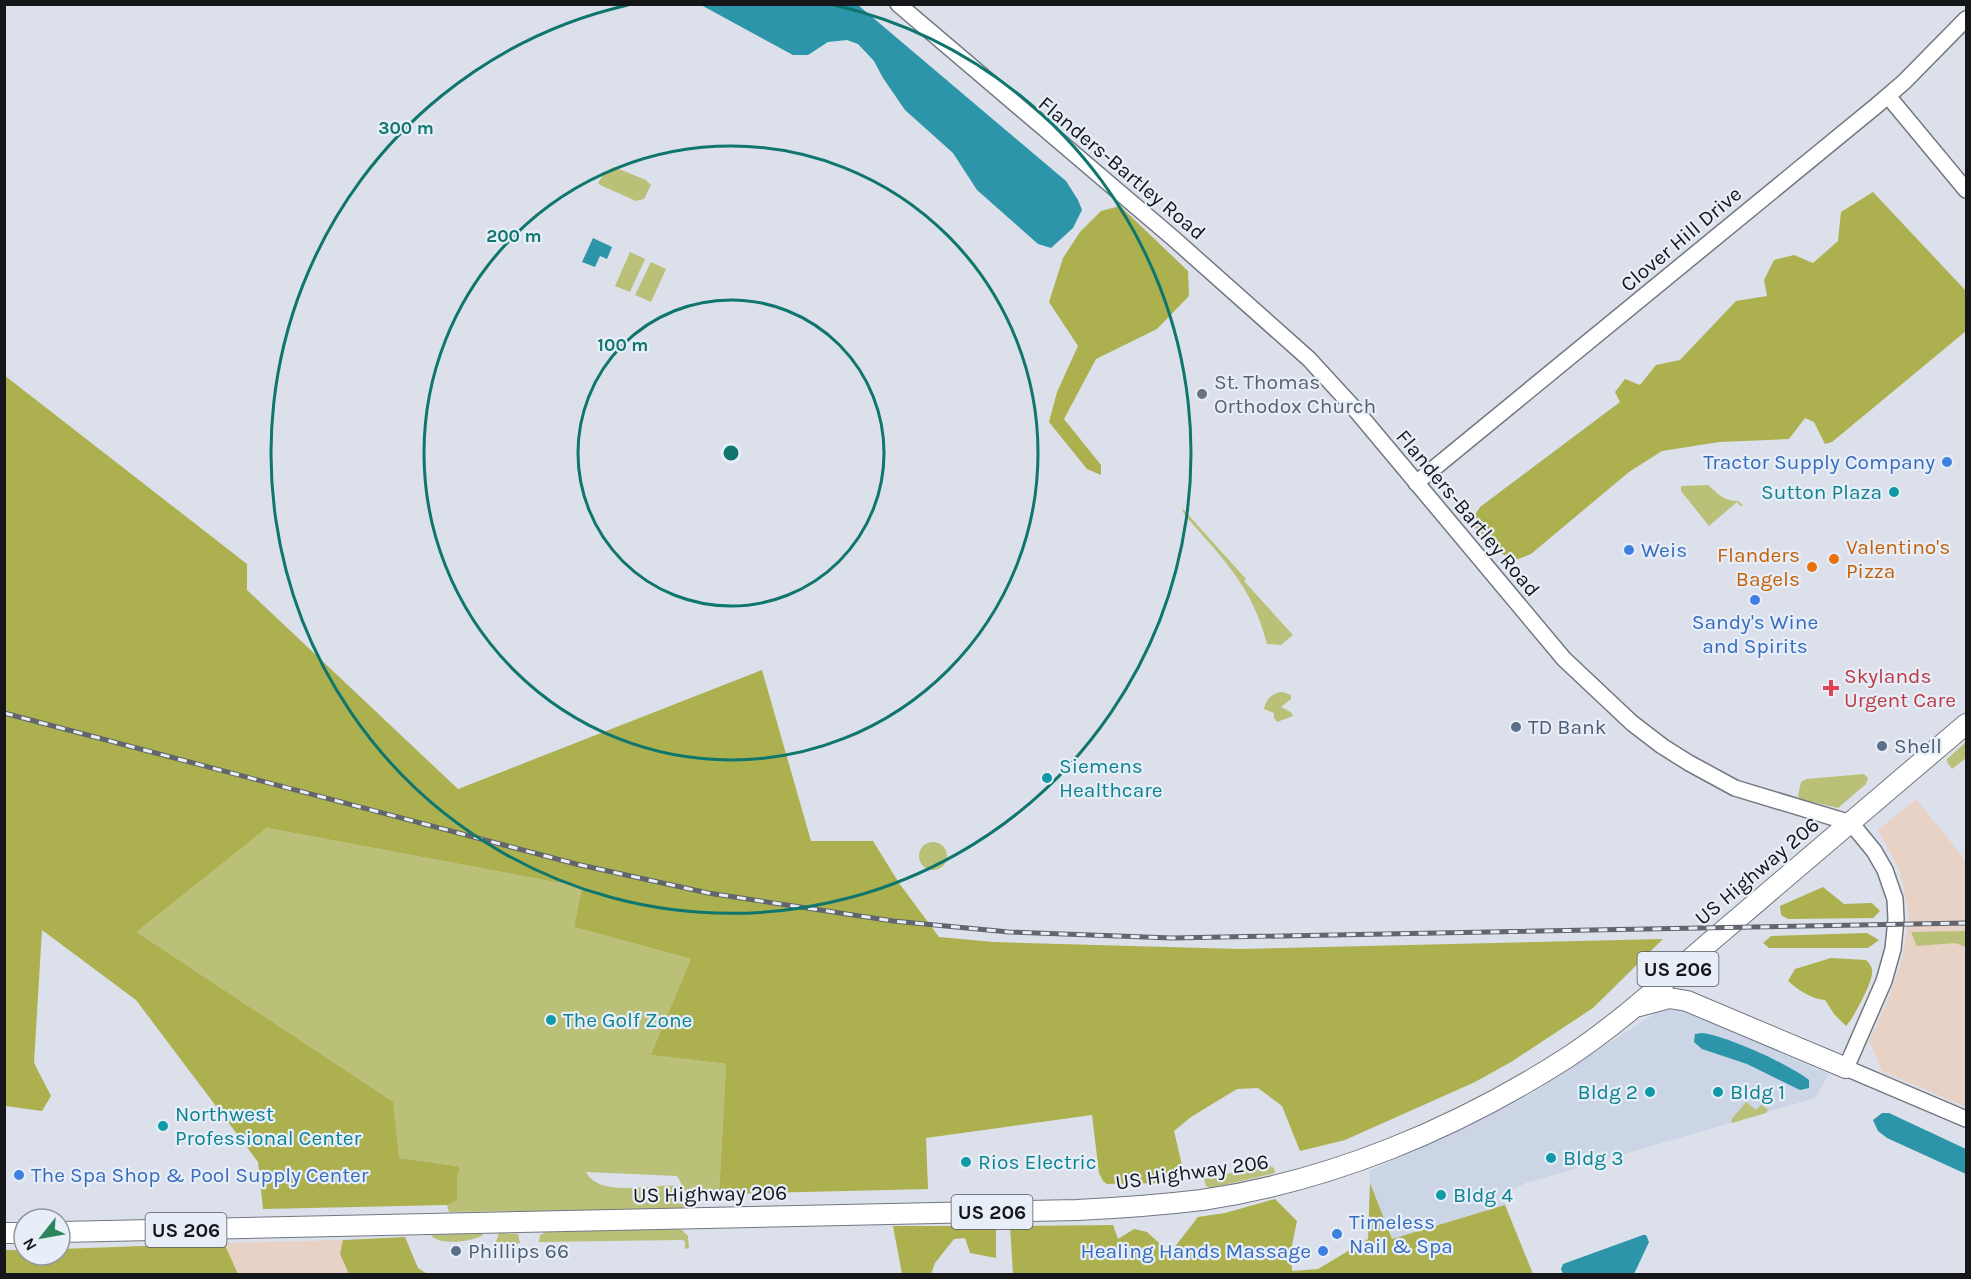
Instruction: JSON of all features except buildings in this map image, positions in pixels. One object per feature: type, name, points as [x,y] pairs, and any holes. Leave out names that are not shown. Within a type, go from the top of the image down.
[{"type":"highway","name":"US Highway 206","points":[[72,1232],[1077,1210],[1202,1200],[1263,1188],[1322,1172],[1401,1145],[1494,1101],[1566,1058],[1634,1007],[1966,724]]},
{"type":"highway","points":[[1634,1007],[1666,999],[1681,999],[1846,1068]]},
{"type":"street","name":"Flanders-Bartley Road","points":[[898,4],[1173,238],[1309,359],[1354,408],[1564,659],[1641,731],[1689,763],[1735,788],[1851,823]]},
{"type":"street","name":"Clover Hill Drive","points":[[1416,483],[1888,96],[1966,19]]},
{"type":"street","points":[[1888,96],[1966,190]]},
{"type":"street","points":[[1851,823],[1874,851],[1885,870],[1895,899],[1896,919],[1893,949],[1884,981],[1846,1068],[1966,1119]]},
{"type":"shaded area","points":[[1916,799],[1966,861],[1966,1107],[1882,1071],[1869,1041],[1888,1000],[1902,959],[1909,917],[1900,871],[1878,830]]},
{"type":"shaded area","points":[[1671,1003],[1829,1074],[1815,1098],[1526,1183],[1502,1195],[1505,1205],[1391,1240],[1370,1183],[1369,1171],[1526,1097]]},
{"type":"shaded area","points":[[343,1240],[340,1254],[349,1274],[238,1274],[224,1243]]},
{"type":"green space","points":[[614,167],[646,180],[651,185],[644,199],[636,201],[598,183],[605,172]]},
{"type":"green space","points":[[1873,192],[1966,291],[1966,331],[1832,442],[1825,444],[1814,422],[1805,418],[1789,439],[1719,442],[1662,451],[1629,472],[1531,554],[1513,561],[1497,550],[1470,523],[1480,507],[1620,402],[1615,392],[1625,379],[1640,385],[1656,365],[1680,360],[1736,301],[1767,296],[1764,280],[1774,260],[1794,255],[1813,263],[1838,241],[1841,212]]},
{"type":"green space","points":[[1120,206],[1188,271],[1189,296],[1157,329],[1096,359],[1064,419],[1101,465],[1101,475],[1087,469],[1049,422],[1057,392],[1078,346],[1049,302],[1063,258],[1080,232],[1101,211]]},
{"type":"green space","points":[[630,252],[645,259],[630,292],[615,286]]},
{"type":"green space","points":[[651,262],[666,269],[651,302],[635,295]]},
{"type":"green space","points":[[4,375],[247,564],[247,590],[458,789],[762,670],[811,841],[873,841],[899,883],[939,937],[994,942],[1240,949],[1663,939],[1593,1008],[1511,1062],[1475,1082],[1345,1140],[1300,1151],[1282,1106],[1258,1088],[1237,1089],[1191,1117],[1174,1131],[1184,1174],[1173,1183],[1107,1184],[1103,1181],[1099,1173],[1092,1115],[926,1138],[928,1189],[719,1194],[726,1064],[651,1055],[691,959],[574,927],[582,887],[267,828],[136,932],[393,1102],[399,1158],[457,1166],[460,1170],[457,1175],[457,1200],[447,1205],[263,1209],[258,1162],[136,1000],[42,930],[34,1063],[51,1096],[42,1111],[5,1106]]},
{"type":"green space","points":[[1708,485],[1729,500],[1738,501],[1743,505],[1740,506],[1737,502],[1709,526],[1681,491],[1681,486]]},
{"type":"green space","points":[[1182,508],[1293,635],[1281,645],[1267,644],[1261,623],[1244,588],[1223,558],[1184,514]]},
{"type":"green space","points":[[1282,692],[1291,695],[1291,699],[1281,707],[1291,712],[1293,716],[1277,722],[1274,713],[1264,709],[1270,697]]},
{"type":"green space","points":[[1966,742],[1966,758],[1952,769],[1947,759]]},
{"type":"green space","points":[[1864,774],[1868,778],[1866,784],[1838,808],[1800,799],[1798,796],[1801,782],[1806,779]]},
{"type":"green space","points":[[267,828],[582,887],[574,927],[691,959],[652,1055],[726,1064],[719,1194],[687,1194],[677,1176],[586,1172],[602,1185],[614,1187],[677,1186],[685,1194],[687,1200],[681,1209],[449,1212],[447,1205],[457,1199],[457,1166],[399,1158],[241,1003],[135,932]]},
{"type":"green space","points":[[933,842],[943,846],[947,856],[943,866],[933,870],[923,866],[919,856],[923,846]]},
{"type":"green space","points":[[1823,887],[1844,904],[1872,903],[1880,911],[1873,918],[1788,919],[1781,915],[1780,906]]},
{"type":"green space","points":[[1966,931],[1966,947],[1955,943],[1917,946],[1911,932]]},
{"type":"green space","points":[[1867,933],[1879,940],[1868,948],[1769,948],[1763,943],[1771,936]]},
{"type":"green space","points":[[1831,958],[1866,960],[1872,969],[1866,992],[1846,1026],[1825,1000],[1805,993],[1788,981],[1795,969]]},
{"type":"green space","points":[[1746,1102],[1756,1110],[1762,1104],[1768,1110],[1766,1113],[1732,1123],[1731,1120]]},
{"type":"green space","points":[[1268,1165],[1274,1168],[1275,1173],[1211,1188],[1206,1186],[1204,1179]]},
{"type":"green space","points":[[1370,1183],[1392,1239],[1505,1205],[1533,1274],[1013,1274],[1010,1226],[1113,1225],[1118,1239],[1134,1229],[1147,1232],[1170,1253],[1198,1217],[1225,1213],[1275,1199],[1297,1221],[1291,1250],[1292,1271],[1318,1269],[1368,1239]]},
{"type":"green space","points":[[893,1226],[996,1226],[996,1258],[970,1253],[965,1238],[954,1239],[935,1263],[931,1274],[902,1274]]},
{"type":"green space","points":[[678,1229],[688,1236],[689,1248],[685,1249],[685,1241],[682,1240],[539,1242],[540,1235],[546,1232]]},
{"type":"green space","points":[[482,1233],[483,1235],[478,1237],[456,1242],[441,1241],[431,1235]]},
{"type":"green space","points":[[499,1233],[518,1234],[520,1243],[516,1244],[517,1257],[504,1257],[506,1245],[496,1242]]},
{"type":"green space","points":[[405,1237],[418,1268],[427,1274],[349,1274],[340,1254],[343,1240]]},
{"type":"green space","points":[[224,1243],[238,1274],[5,1274],[5,1250],[12,1250],[12,1267],[72,1267],[72,1249]]},
{"type":"water","points":[[701,5],[858,5],[1066,181],[1082,210],[1073,228],[1051,248],[1038,244],[977,190],[953,153],[905,110],[874,61],[858,44],[847,40],[828,42],[808,55],[793,55]]},
{"type":"water","points":[[593,238],[612,247],[607,259],[600,256],[595,267],[582,262]]},
{"type":"water","points":[[1702,1033],[1726,1039],[1773,1059],[1809,1080],[1809,1088],[1800,1090],[1747,1064],[1702,1049],[1694,1042],[1695,1034]]},
{"type":"water","points":[[1882,1113],[1889,1113],[1966,1149],[1966,1174],[1887,1138],[1878,1131],[1873,1120]]},
{"type":"water","points":[[1646,1235],[1649,1242],[1634,1274],[1563,1274],[1561,1269],[1563,1264]]},
{"type":"railway","points":[[4,713],[576,864],[708,893],[893,921],[1009,932],[1172,938],[1966,923]]},
{"type":"place","name":"St. Thomas Orthodox Church","points":[[1202,394]]},
{"type":"place","name":"Tractor Supply Company","points":[[1947,462]]},
{"type":"place","name":"Sutton Plaza","points":[[1894,492]]},
{"type":"place","name":"Weis","points":[[1629,550]]},
{"type":"place","name":"Valentino's Pizza","points":[[1834,559]]},
{"type":"place","name":"Flanders Bagels","points":[[1812,567]]},
{"type":"place","name":"Sandy's Wine and Spirits","points":[[1755,600]]},
{"type":"place","name":"Skylands Urgent Care","points":[[1831,688]]},
{"type":"place","name":"TD Bank","points":[[1516,727]]},
{"type":"place","name":"Shell","points":[[1882,746]]},
{"type":"place","name":"Siemens Healthcare","points":[[1047,778]]},
{"type":"place","name":"The Golf Zone","points":[[551,1020]]},
{"type":"place","name":"Bldg 2","points":[[1650,1092]]},
{"type":"place","name":"Bldg 1","points":[[1718,1092]]},
{"type":"place","name":"Northwest Professional Center","points":[[163,1126]]},
{"type":"place","name":"Bldg 3","points":[[1551,1158]]},
{"type":"place","name":"Rios Electric","points":[[966,1162]]},
{"type":"place","name":"The Spa Shop & Pool Supply Center","points":[[19,1175]]},
{"type":"place","name":"Bldg 4","points":[[1441,1195]]},
{"type":"place","name":"Timeless Nail & Spa","points":[[1337,1234]]},
{"type":"place","name":"Phillips 66","points":[[456,1251]]},
{"type":"place","name":"Healing Hands Massage","points":[[1323,1251]]}]
